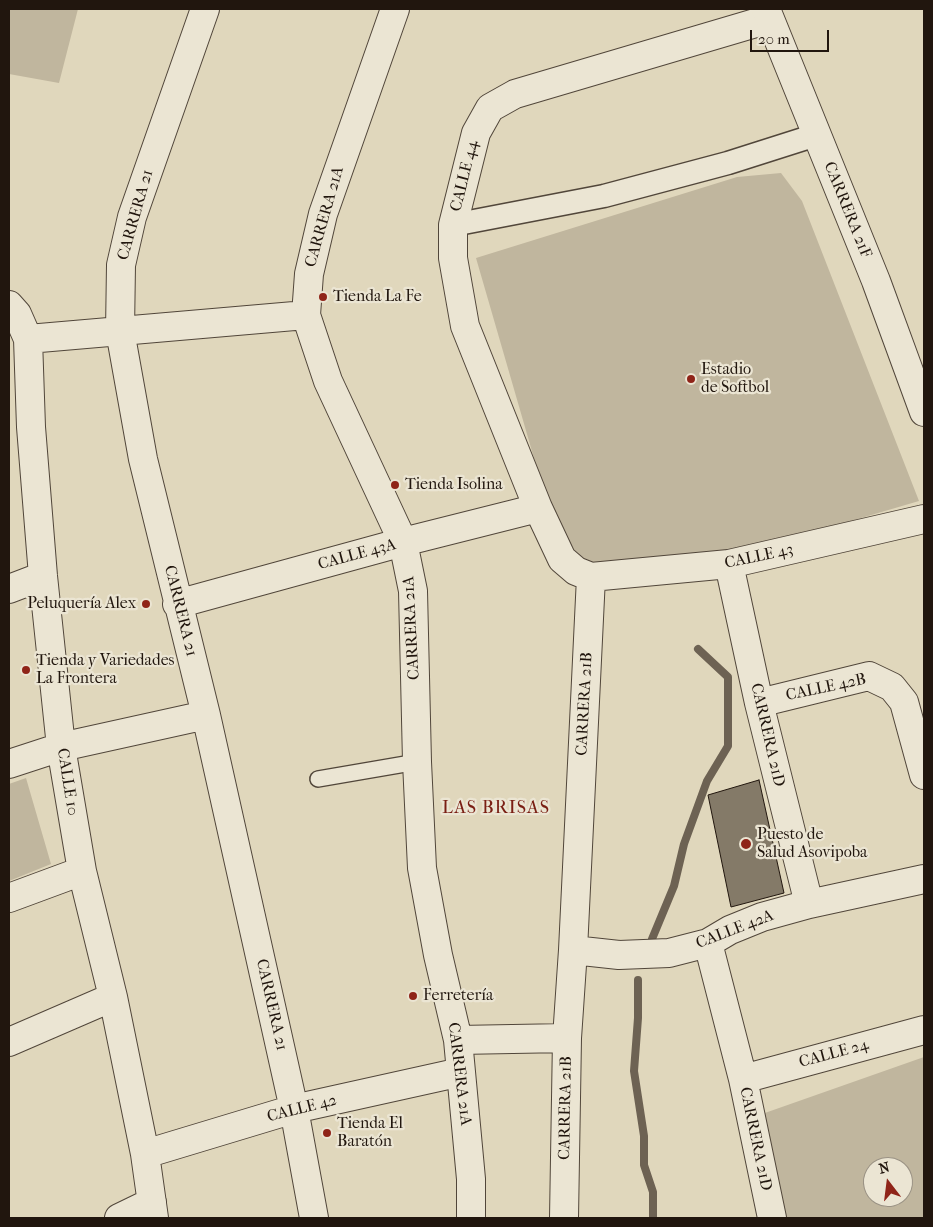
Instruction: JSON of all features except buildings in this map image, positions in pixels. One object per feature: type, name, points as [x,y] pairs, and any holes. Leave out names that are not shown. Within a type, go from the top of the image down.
[{"type":"street","name":"CARRERA 21","points":[[205,9],[132,217],[121,265],[120,331],[143,459],[177,604],[206,715],[294,1109],[314,1218]]},
{"type":"street","name":"CARRERA 21A","points":[[395,9],[323,214],[309,274],[306,315],[328,381],[404,542],[413,591],[417,762],[422,868],[438,955],[458,1040],[471,1179],[471,1218]]},
{"type":"street","name":"CARRERA 21F","points":[[768,14],[876,281],[924,412]]},
{"type":"street","name":"CALLE 44","points":[[768,14],[515,94],[490,108],[476,133],[453,225],[604,196],[728,163],[816,134]]},
{"type":"street","points":[[453,225],[453,258],[465,326],[538,508],[562,559],[576,570],[591,577]]},
{"type":"street","points":[[9,305],[17,314],[28,339],[306,315]]},
{"type":"street","name":"CALLE 10","points":[[28,339],[20,432],[43,576],[61,747],[82,871],[113,997],[153,1210]]},
{"type":"street","name":"CALLE 43A","points":[[177,604],[404,542],[538,508]]},
{"type":"street","name":"CALLE 43","points":[[591,577],[729,564],[924,519]]},
{"type":"street","name":"CARRERA 21D","points":[[729,564],[759,703],[808,904]]},
{"type":"street","points":[[9,589],[43,576]]},
{"type":"street","name":"CARRERA 21B","points":[[564,1218],[567,1038],[591,577]]},
{"type":"street","name":"CALLE 42B","points":[[759,703],[869,676],[892,687],[904,702],[924,775]]},
{"type":"street","points":[[9,764],[61,747],[206,715]]},
{"type":"street","points":[[9,898],[82,871]]},
{"type":"street","name":"CALLE 42A","points":[[573,950],[620,955],[669,953],[708,943],[730,930],[762,917],[808,904],[924,879]]},
{"type":"street","name":"CARRERA 21D","points":[[708,943],[743,1079],[772,1218]]},
{"type":"street","points":[[9,1042],[113,997]]},
{"type":"street","name":"CALLE 24","points":[[743,1079],[924,1030]]},
{"type":"street","points":[[458,1040],[567,1038]]},
{"type":"street","name":"CALLE 42","points":[[144,1154],[294,1109],[461,1072]]},
{"type":"street","points":[[119,1218],[153,1210]]},
{"type":"lane","points":[[318,779],[417,762]]},
{"type":"shaded area","points":[[9,9],[78,9],[59,83],[9,74]]},
{"type":"shaded area","name":"Estadio de Softbol","points":[[781,173],[802,201],[919,501],[718,560],[585,572],[560,548],[476,258],[737,177]]},
{"type":"shaded area","points":[[26,778],[51,864],[9,881],[9,784]]},
{"type":"shaded area","points":[[924,1057],[924,1218],[783,1218],[762,1114]]},
{"type":"waterway","points":[[652,939],[674,886],[684,844],[707,781],[728,746],[728,677],[698,649]]},
{"type":"waterway","points":[[638,980],[638,1018],[634,1071],[644,1136],[644,1165],[653,1192],[653,1218]]},
{"type":"place","name":"Tienda La Fe","points":[[323,297]]},
{"type":"place","name":"Estadio de Softbol","points":[[691,379]]},
{"type":"place","name":"Tienda Isolina","points":[[395,485]]},
{"type":"place","name":"Peluquería Alex","points":[[146,604]]},
{"type":"place","name":"Tienda y Variedades La Frontera","points":[[26,670]]},
{"type":"place","name":"Puesto de Salud Asovipoba","points":[[746,844]]},
{"type":"place","name":"Ferretería","points":[[413,996]]},
{"type":"place","name":"Tienda El Baratón","points":[[327,1133]]},
{"type":"district","name":"LAS BRISAS","points":[[496,809]]}]
